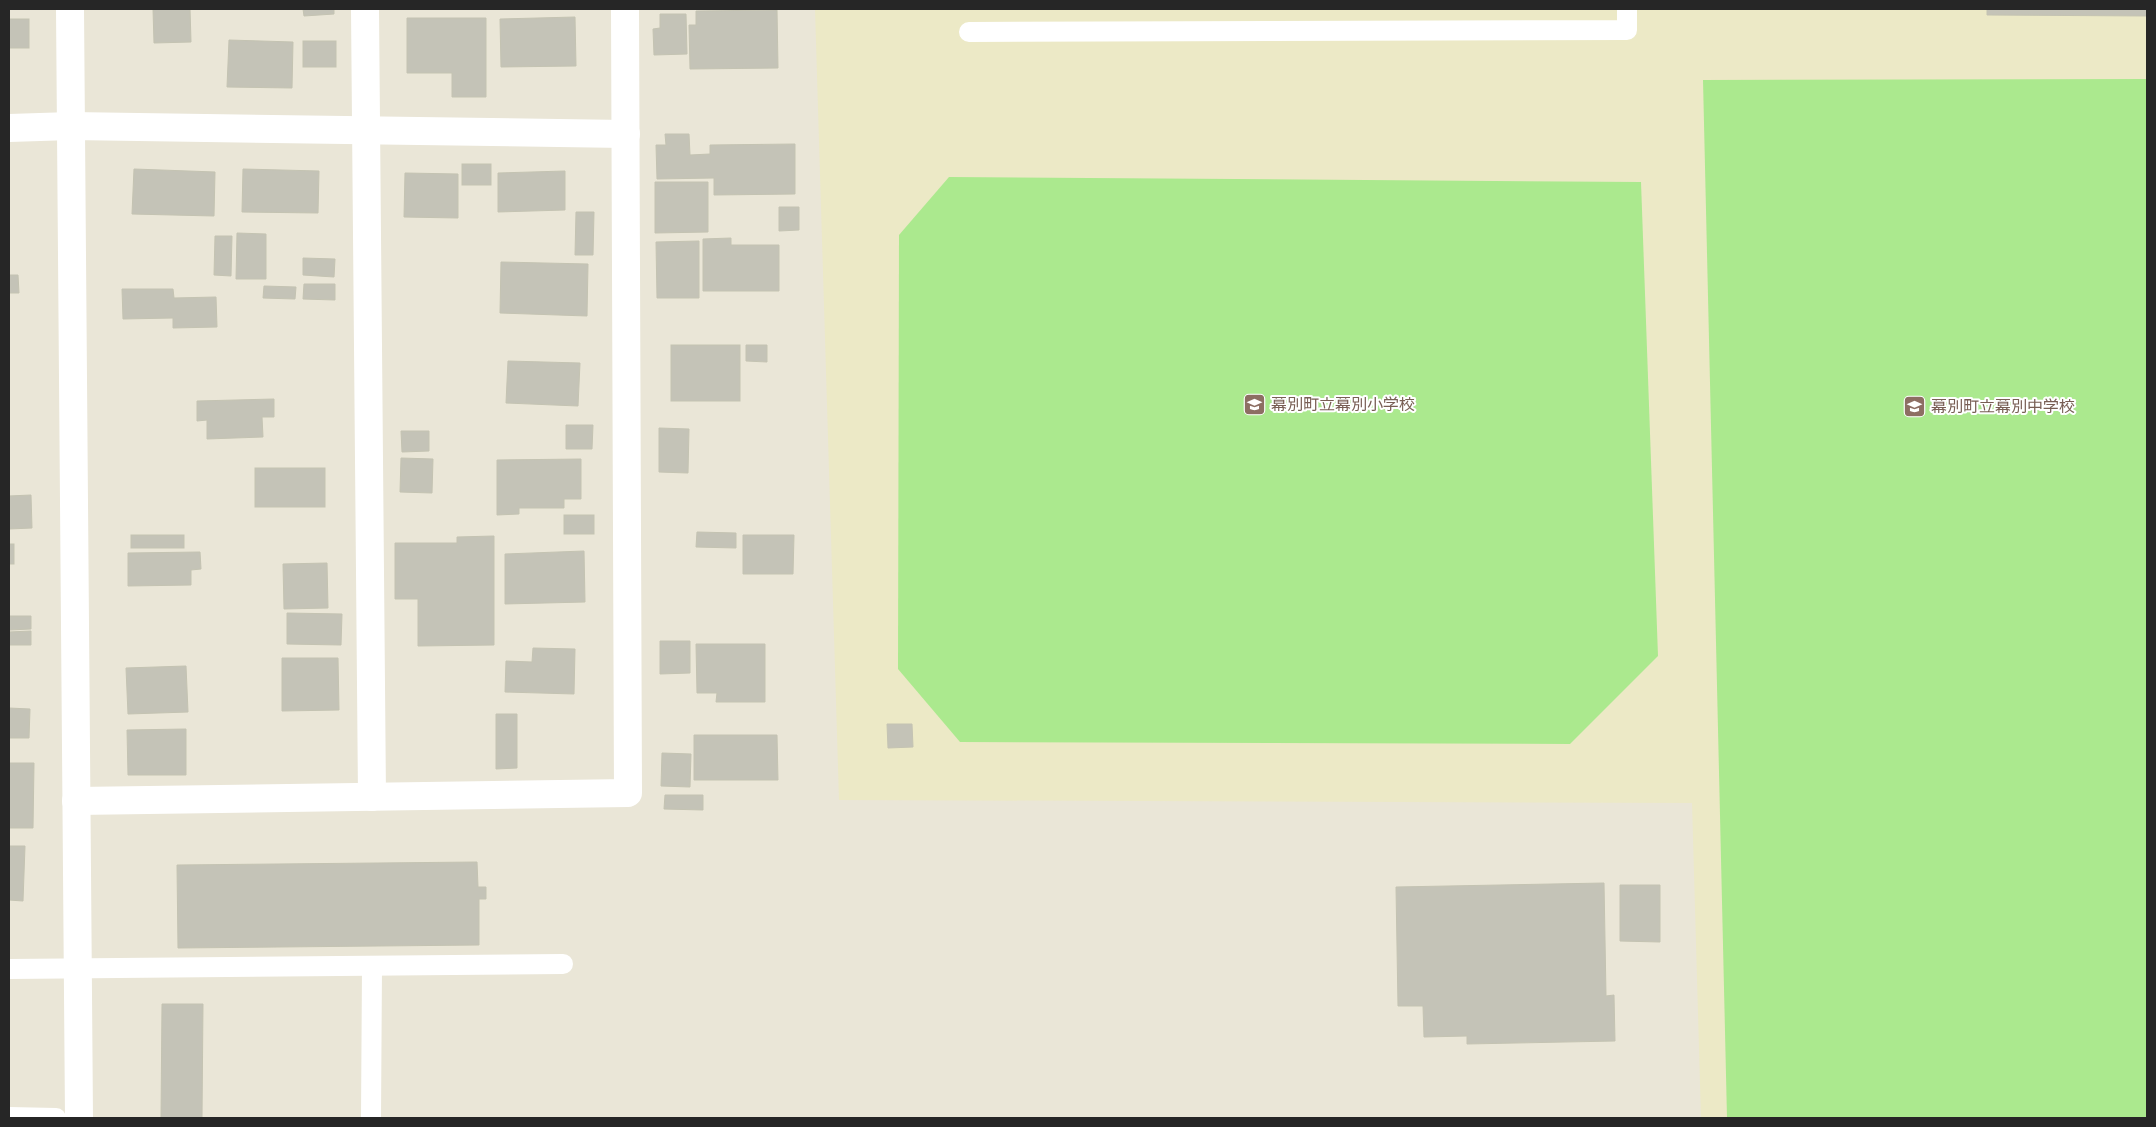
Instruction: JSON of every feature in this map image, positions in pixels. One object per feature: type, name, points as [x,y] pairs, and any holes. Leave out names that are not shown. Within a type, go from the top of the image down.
[{"type":"street","points":[[70,9],[79,1118]]},
{"type":"street","points":[[365,9],[372,797]]},
{"type":"street","points":[[76,801],[628,793],[625,9]]},
{"type":"street","points":[[9,128],[72,126],[366,132],[626,134]]},
{"type":"lane","points":[[969,32],[1627,30],[1627,9]]},
{"type":"lane","points":[[9,969],[562,964]]},
{"type":"lane","points":[[371,1118],[372,966]]},
{"type":"lane","points":[[9,1117],[56,1118]]},
{"type":"shaded area","points":[[815,9],[2147,9],[2147,1118],[1701,1118],[1692,803],[839,800]]},
{"type":"green space","name":"幕別町立幕別中学校","points":[[2147,79],[2147,1118],[1727,1118],[1703,80]]},
{"type":"green space","name":"幕別町立幕別小学校","points":[[949,177],[1641,182],[1658,656],[1570,744],[960,742],[898,669],[899,235]]},
{"type":"building","points":[[153,9],[190,9],[191,42],[154,43]]},
{"type":"building","points":[[303,9],[334,9],[334,14],[304,16]]},
{"type":"building","points":[[1987,9],[2147,9],[2147,16],[1987,15]]},
{"type":"building","points":[[777,10],[778,68],[690,69],[689,25],[696,25],[696,11]]},
{"type":"building","points":[[660,14],[686,14],[687,54],[654,55],[653,29],[660,28]]},
{"type":"building","points":[[575,17],[576,66],[501,67],[500,19]]},
{"type":"building","points":[[407,18],[486,18],[486,97],[452,97],[452,73],[407,73]]},
{"type":"building","points":[[9,19],[29,19],[29,48],[9,48]]},
{"type":"building","points":[[229,40],[293,42],[292,88],[227,87]]},
{"type":"building","points":[[303,41],[336,41],[336,67],[303,67]]},
{"type":"building","points":[[665,134],[689,134],[690,155],[710,154],[710,145],[795,144],[795,194],[714,195],[714,178],[657,179],[656,145],[666,145]]},
{"type":"building","points":[[462,164],[491,164],[491,185],[462,185]]},
{"type":"building","points":[[134,169],[215,172],[214,216],[132,214]]},
{"type":"building","points":[[243,169],[319,171],[318,213],[242,212]]},
{"type":"building","points":[[565,171],[565,210],[498,212],[498,173]]},
{"type":"building","points":[[405,173],[458,174],[458,218],[404,217]]},
{"type":"building","points":[[655,182],[708,182],[708,232],[655,233]]},
{"type":"building","points":[[779,207],[799,207],[799,230],[779,231]]},
{"type":"building","points":[[576,212],[594,212],[593,255],[575,255]]},
{"type":"building","points":[[237,233],[266,234],[266,279],[236,279]]},
{"type":"building","points":[[215,236],[232,236],[231,276],[214,275]]},
{"type":"building","points":[[731,238],[731,245],[779,245],[779,291],[703,291],[703,239]]},
{"type":"building","points":[[699,241],[699,298],[657,298],[656,242]]},
{"type":"building","points":[[303,258],[335,259],[334,277],[303,275]]},
{"type":"building","points":[[501,262],[588,264],[587,316],[500,313]]},
{"type":"building","points":[[9,275],[18,275],[19,293],[9,293]]},
{"type":"building","points":[[304,284],[335,284],[335,300],[303,299]]},
{"type":"building","points":[[264,286],[296,287],[295,299],[263,298]]},
{"type":"building","points":[[122,289],[173,289],[174,298],[216,297],[217,327],[173,328],[173,318],[123,319]]},
{"type":"building","points":[[671,345],[740,345],[740,401],[671,401]]},
{"type":"building","points":[[746,345],[767,345],[767,362],[746,361]]},
{"type":"building","points":[[508,361],[580,363],[578,406],[506,403]]},
{"type":"building","points":[[274,399],[274,417],[262,417],[263,437],[207,439],[207,420],[197,421],[197,401]]},
{"type":"building","points":[[566,425],[593,425],[592,449],[566,449]]},
{"type":"building","points":[[659,428],[689,429],[688,473],[659,472]]},
{"type":"building","points":[[401,431],[429,431],[429,451],[402,452]]},
{"type":"building","points":[[401,458],[433,459],[432,493],[400,492]]},
{"type":"building","points":[[581,459],[581,499],[564,499],[564,508],[519,508],[519,514],[497,515],[497,460]]},
{"type":"building","points":[[255,468],[325,468],[325,507],[255,507]]},
{"type":"building","points":[[31,495],[32,528],[9,529],[9,496]]},
{"type":"building","points":[[564,515],[594,515],[594,534],[564,534]]},
{"type":"building","points":[[697,532],[736,533],[736,548],[696,547]]},
{"type":"building","points":[[131,535],[184,535],[184,548],[131,548]]},
{"type":"building","points":[[743,535],[794,535],[793,574],[743,574]]},
{"type":"building","points":[[494,536],[494,645],[418,646],[418,599],[395,599],[395,543],[457,543],[457,537]]},
{"type":"building","points":[[9,544],[14,544],[14,564],[9,564]]},
{"type":"building","points":[[584,551],[585,602],[505,604],[505,554]]},
{"type":"building","points":[[200,552],[201,569],[191,570],[191,585],[128,586],[128,553]]},
{"type":"building","points":[[327,563],[328,608],[284,609],[283,564]]},
{"type":"building","points":[[287,613],[342,614],[341,645],[287,644]]},
{"type":"building","points":[[9,616],[31,616],[31,629],[9,630]]},
{"type":"building","points":[[31,631],[31,645],[9,645],[9,632]]},
{"type":"building","points":[[660,641],[690,641],[690,673],[660,674]]},
{"type":"building","points":[[696,644],[765,644],[765,702],[716,702],[717,693],[697,693]]},
{"type":"building","points":[[533,648],[575,649],[574,694],[505,692],[506,661],[532,662]]},
{"type":"building","points":[[282,658],[338,658],[339,710],[282,711]]},
{"type":"building","points":[[186,666],[188,712],[128,714],[126,668]]},
{"type":"building","points":[[9,708],[30,709],[29,738],[9,738]]},
{"type":"building","points":[[496,714],[517,714],[517,768],[496,769]]},
{"type":"building","points":[[887,724],[912,724],[913,747],[888,748]]},
{"type":"building","points":[[186,729],[186,775],[128,775],[127,730]]},
{"type":"building","points":[[694,735],[777,735],[778,780],[694,780]]},
{"type":"building","points":[[662,753],[691,754],[690,787],[661,786]]},
{"type":"building","points":[[9,763],[34,763],[33,828],[9,828]]},
{"type":"building","points":[[665,795],[703,795],[703,810],[664,809]]},
{"type":"building","points":[[9,846],[25,846],[23,901],[9,900]]},
{"type":"building","points":[[477,862],[478,887],[486,887],[486,899],[479,899],[479,945],[178,948],[177,865]]},
{"type":"building","points":[[1604,883],[1606,996],[1614,995],[1615,1041],[1467,1044],[1467,1036],[1424,1037],[1423,1006],[1398,1006],[1396,887]]},
{"type":"building","points":[[1620,885],[1660,885],[1660,942],[1620,941]]},
{"type":"building","points":[[162,1004],[203,1004],[202,1118],[161,1118]]},
{"type":"place","name":"幕別町立幕別小学校","points":[[1255,404]]},
{"type":"place","name":"幕別町立幕別中学校","points":[[1915,406]]}]
